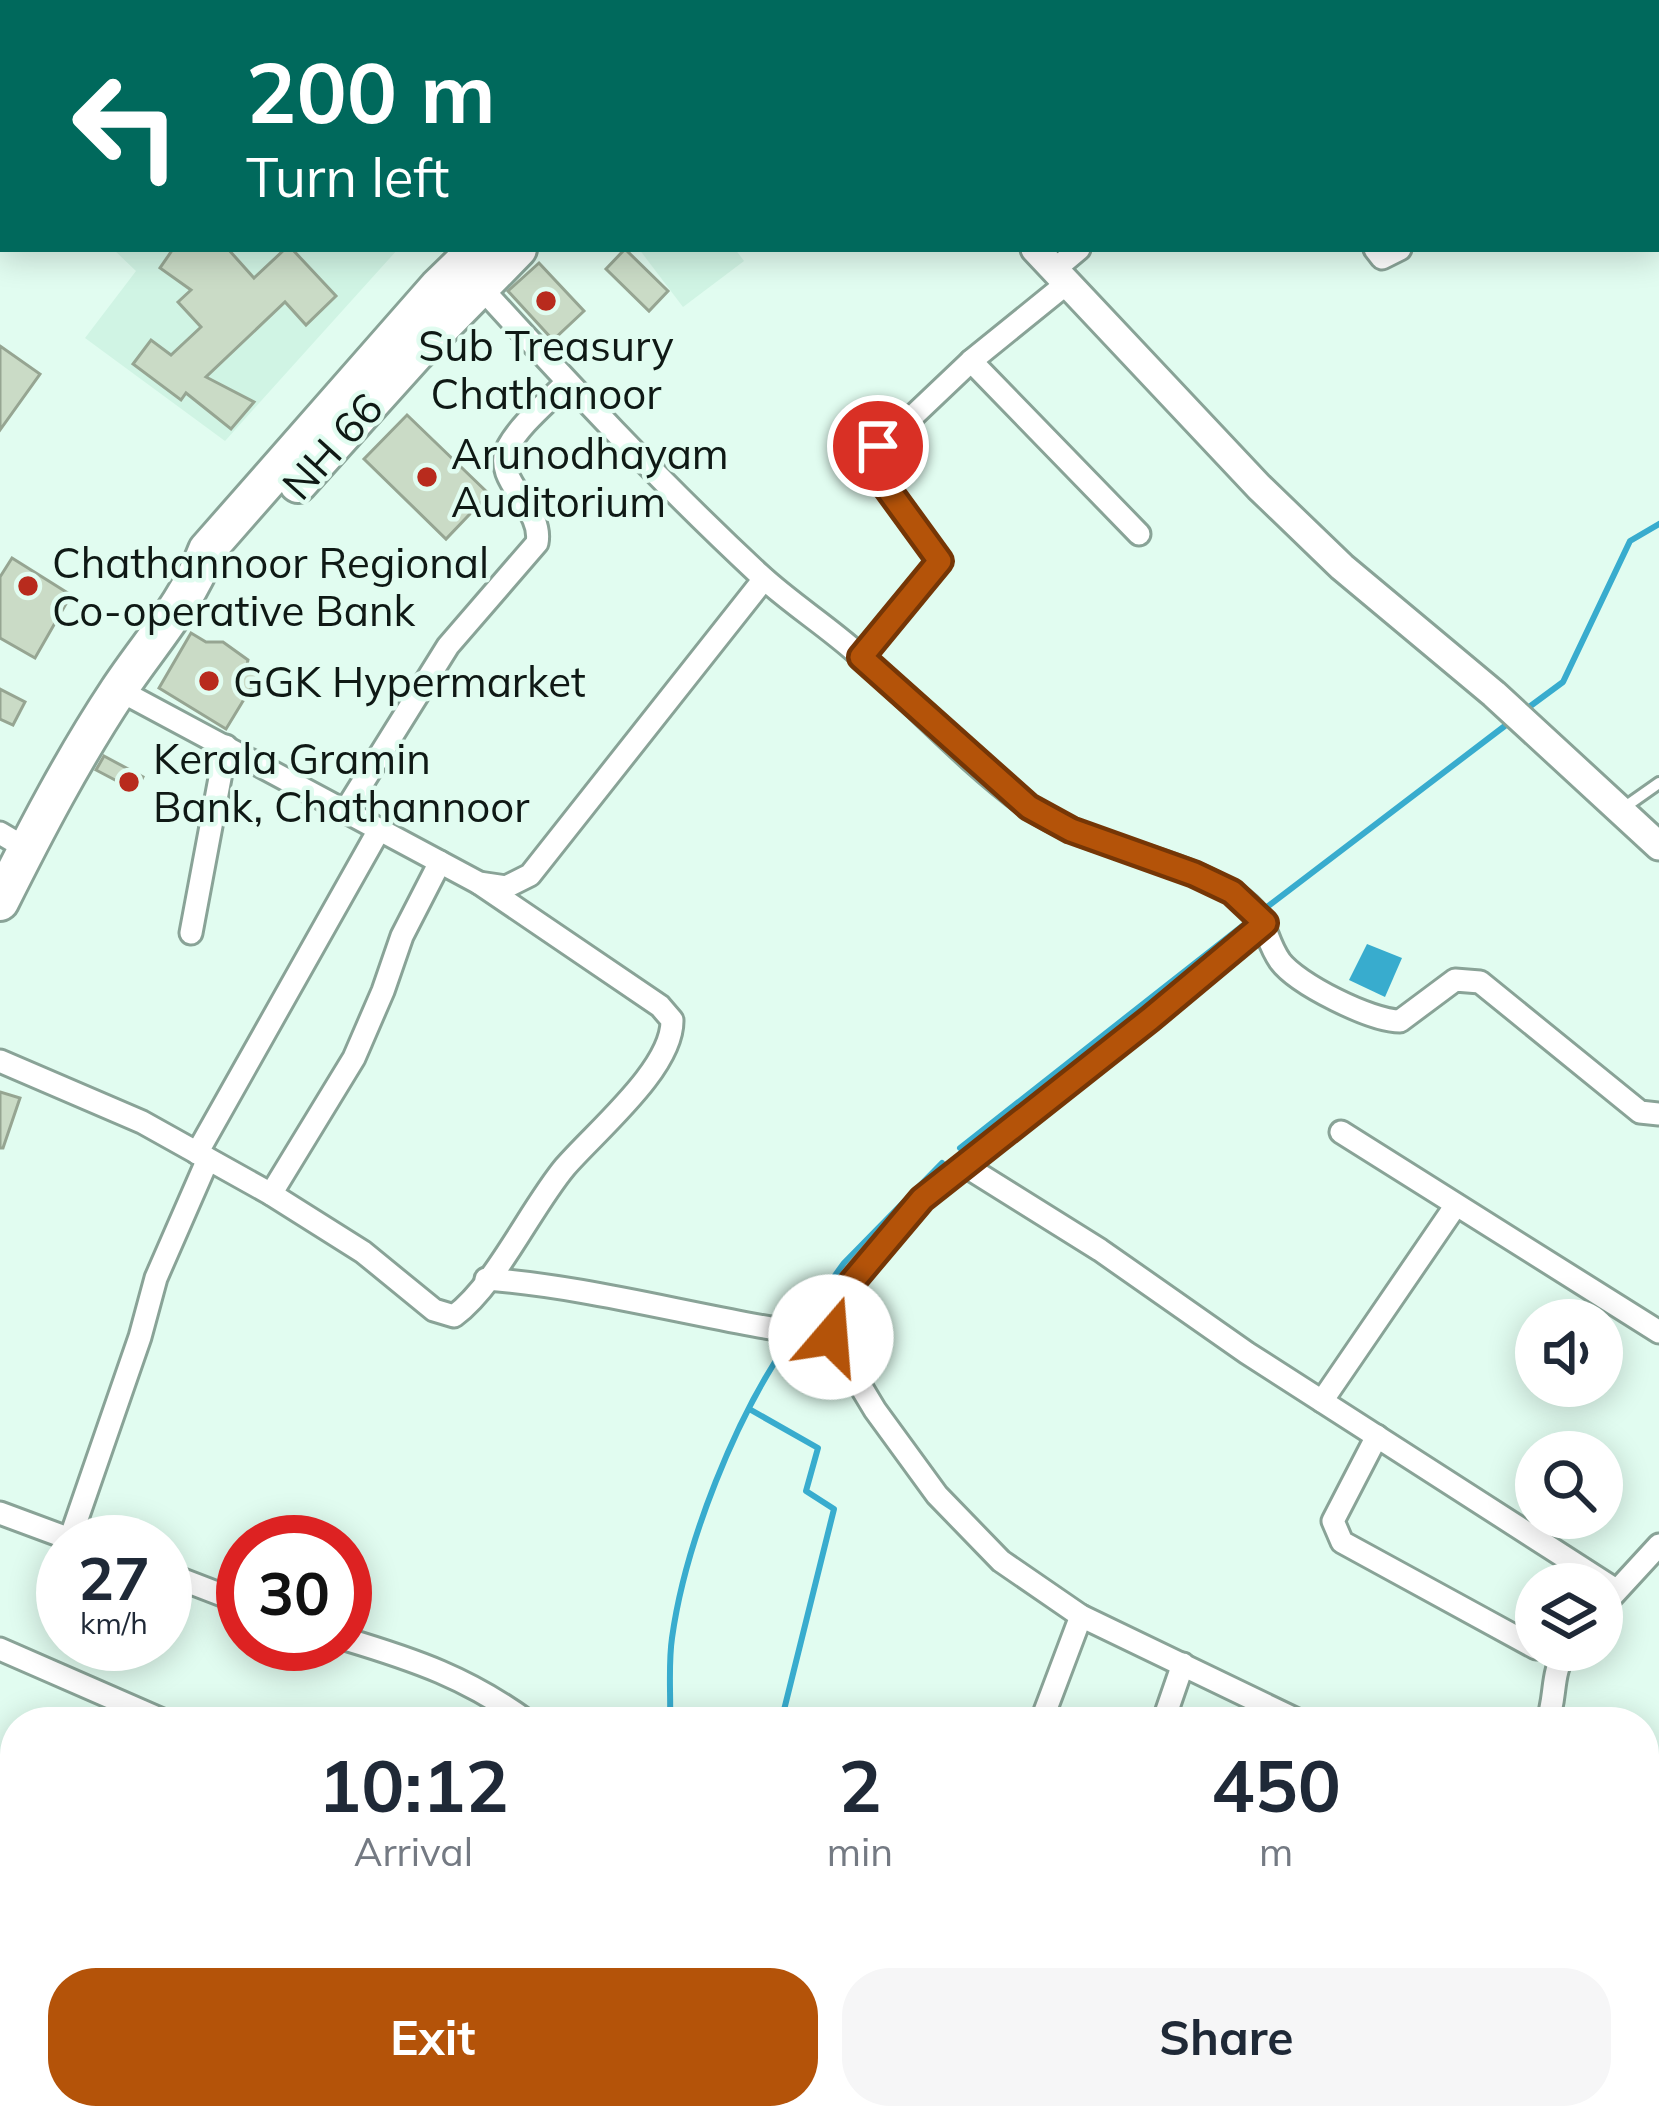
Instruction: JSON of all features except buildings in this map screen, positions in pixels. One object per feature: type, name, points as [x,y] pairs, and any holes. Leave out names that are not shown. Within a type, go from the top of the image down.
[{"type":"highway","name":"NH 66","points":[[0,902],[13,841],[54,795],[119,690],[194,586],[224,567],[416,353],[492,260]]},
{"type":"street","points":[[492,260],[566,382],[635,456],[764,579],[861,657],[1029,807],[1071,830],[1232,892],[1265,923],[1277,957],[1294,974],[1357,1009],[1400,1021],[1456,980],[1480,982],[1640,1112],[1659,1114]]},
{"type":"street","points":[[861,657],[940,561],[876,473],[872,455],[971,361],[1052,268],[1259,487],[1342,567],[1536,730],[1659,846]]},
{"type":"street","points":[[971,361],[1139,534]]},
{"type":"street","points":[[345,811],[448,646],[537,543],[537,520],[508,476],[504,458],[515,437],[566,382]]},
{"type":"street","points":[[479,883],[506,887],[530,875],[764,579]]},
{"type":"street","points":[[0,1061],[142,1122],[271,1194],[363,1252],[445,1316],[464,1309],[562,1170],[646,1077],[673,1033],[673,1020],[660,1006],[479,883],[119,690]]},
{"type":"street","points":[[191,933],[226,746]]},
{"type":"street","points":[[82,1515],[156,1278],[203,1156],[379,830]]},
{"type":"street","points":[[271,1194],[354,1058],[402,936],[440,862]]},
{"type":"street","points":[[1265,923],[922,1199],[860,1269],[827,1315],[831,1337],[875,1410],[937,1495],[1001,1562],[1082,1616],[1270,1707]]},
{"type":"street","points":[[1341,1132],[1659,1332]]},
{"type":"street","points":[[964,1165],[1100,1250],[1558,1563]]},
{"type":"street","points":[[1322,1401],[1456,1205]]},
{"type":"street","points":[[486,1279],[552,1284],[644,1306],[831,1337]]},
{"type":"street","points":[[1376,1436],[1333,1521],[1336,1534],[1515,1633]]},
{"type":"street","points":[[0,1513],[36,1526]]},
{"type":"street","points":[[1623,1584],[1659,1545]]},
{"type":"street","points":[[1047,1707],[1082,1616]]},
{"type":"street","points":[[372,1648],[447,1672],[508,1707]]},
{"type":"street","points":[[0,1649],[133,1707]]},
{"type":"street","points":[[1168,1707],[1183,1664]]},
{"type":"street","points":[[1548,1707],[1549,1671]]},
{"type":"lane","points":[[1622,809],[1659,783]]},
{"type":"shaded area","points":[[116,252],[395,252],[225,441],[85,338],[136,271]]},
{"type":"shaded area","points":[[641,252],[737,252],[744,261],[683,307]]},
{"type":"water","points":[[1367,944],[1402,958],[1385,997],[1349,980]]},
{"type":"waterway","points":[[1525,710],[1563,682],[1630,541],[1659,524]]},
{"type":"waterway","points":[[1267,907],[1510,722]]},
{"type":"waterway","points":[[960,1148],[1246,923]]},
{"type":"waterway","points":[[798,1327],[844,1263],[942,1163]]},
{"type":"waterway","points":[[670,1707],[672,1638],[701,1522],[751,1404],[791,1338]]},
{"type":"waterway","points":[[751,1410],[818,1448],[806,1491],[834,1509],[785,1707]]},
{"type":"place","name":"Sub Treasury Chathanoor","points":[[546,301]]},
{"type":"place","name":"Arunodhayam Auditorium","points":[[427,477]]},
{"type":"place","name":"Chathannoor Regional Co-operative Bank","points":[[28,586]]},
{"type":"place","name":"GGK Hypermarket","points":[[209,681]]},
{"type":"place","name":"Kerala Gramin Bank, Chathannoor","points":[[129,782]]},
{"type":"route","points":[[831,1337],[826,1322],[831,1307],[922,1199],[1265,923],[1232,892],[1071,830],[1029,807],[861,657],[940,561],[876,473],[872,455],[878,446]]}]
